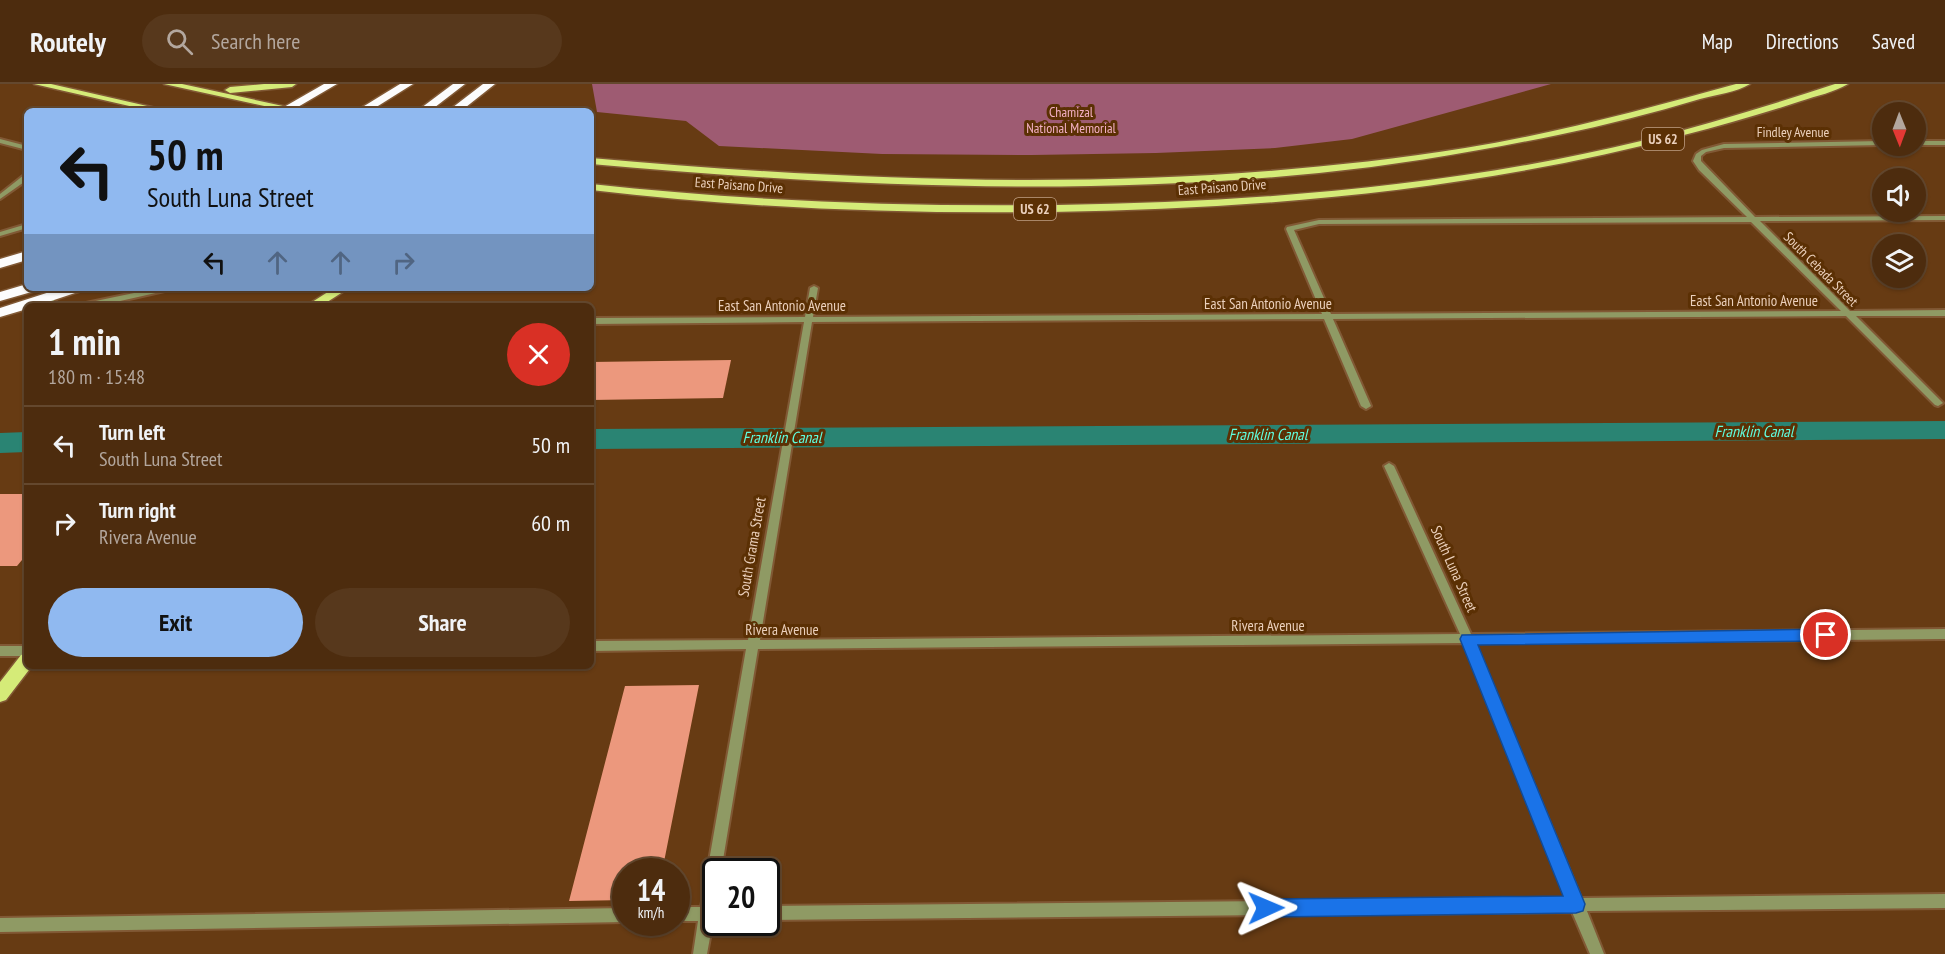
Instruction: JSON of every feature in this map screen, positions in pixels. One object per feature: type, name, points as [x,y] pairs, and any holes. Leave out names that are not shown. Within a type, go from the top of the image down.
[{"type":"highway","points":[[290,108],[332,84]]},
{"type":"highway","points":[[387,96],[401,84]]},
{"type":"highway","points":[[367,108],[408,84]]},
{"type":"highway","points":[[427,108],[460,84]]},
{"type":"highway","points":[[458,108],[489,84]]},
{"type":"highway","points":[[0,264],[24,256]]},
{"type":"highway","points":[[0,297],[24,290]]},
{"type":"highway","points":[[52,302],[71,291]]},
{"type":"highway","points":[[0,313],[24,308]]},
{"type":"main road","points":[[38,84],[141,108]]},
{"type":"main road","points":[[169,84],[277,108]]},
{"type":"main road","points":[[196,89],[240,90],[292,84]]},
{"type":"main road","name":"East Paisano Drive","points":[[594,161],[813,180],[986,184],[1114,183],[1249,175],[1336,167],[1466,150],[1612,121],[1746,84]]},
{"type":"main road","name":"East Paisano Drive","points":[[594,188],[738,201],[932,209],[1137,207],[1318,195],[1466,177],[1600,154],[1753,115],[1844,84]]},
{"type":"main road","points":[[594,170],[631,175],[668,169]]},
{"type":"main road","points":[[317,303],[338,291]]},
{"type":"main road","points":[[0,695],[24,664]]},
{"type":"street","points":[[0,141],[24,147]]},
{"type":"street","name":"Findley Avenue","points":[[1704,151],[1741,145],[1872,143]]},
{"type":"street","points":[[1926,143],[1945,143]]},
{"type":"street","name":"South Cebada Street","points":[[1704,151],[1698,155],[1697,161],[1702,168],[1845,314],[1938,403]]},
{"type":"street","points":[[0,197],[24,179]]},
{"type":"street","points":[[1366,406],[1290,229],[1319,222],[1945,218]]},
{"type":"street","points":[[0,234],[24,228]]},
{"type":"street","name":"South Grama Street","points":[[720,858],[752,645],[814,288]]},
{"type":"street","points":[[100,303],[155,291]]},
{"type":"street","name":"East San Antonio Avenue","points":[[594,321],[1945,313]]},
{"type":"street","name":"South Luna Street","points":[[1389,466],[1468,639],[1597,954]]},
{"type":"street","name":"Rivera Avenue","points":[[594,646],[1945,634]]},
{"type":"street","points":[[0,651],[24,651]]},
{"type":"street","points":[[780,913],[1945,901]]},
{"type":"street","points":[[0,925],[612,915]]},
{"type":"street","name":"South Grama Street","points":[[700,954],[705,936]]},
{"type":"green space","name":"Chamizal National Memorial","points":[[592,84],[1551,84],[1352,139],[1275,148],[1032,155],[882,154],[719,146],[686,121],[597,112]]},
{"type":"building","points":[[731,360],[723,398],[594,400],[594,362]]},
{"type":"building","points":[[0,494],[24,494],[24,558],[17,566],[0,566]]},
{"type":"building","points":[[699,685],[665,858],[612,858],[612,900],[569,901],[625,686]]},
{"type":"waterway","name":"Franklin Canal","points":[[594,439],[1945,430]]},
{"type":"waterway","name":"Franklin Canal","points":[[0,443],[24,442]]},
{"type":"route","points":[[1266,908],[1576,904],[1468,639],[1826,635]]}]
